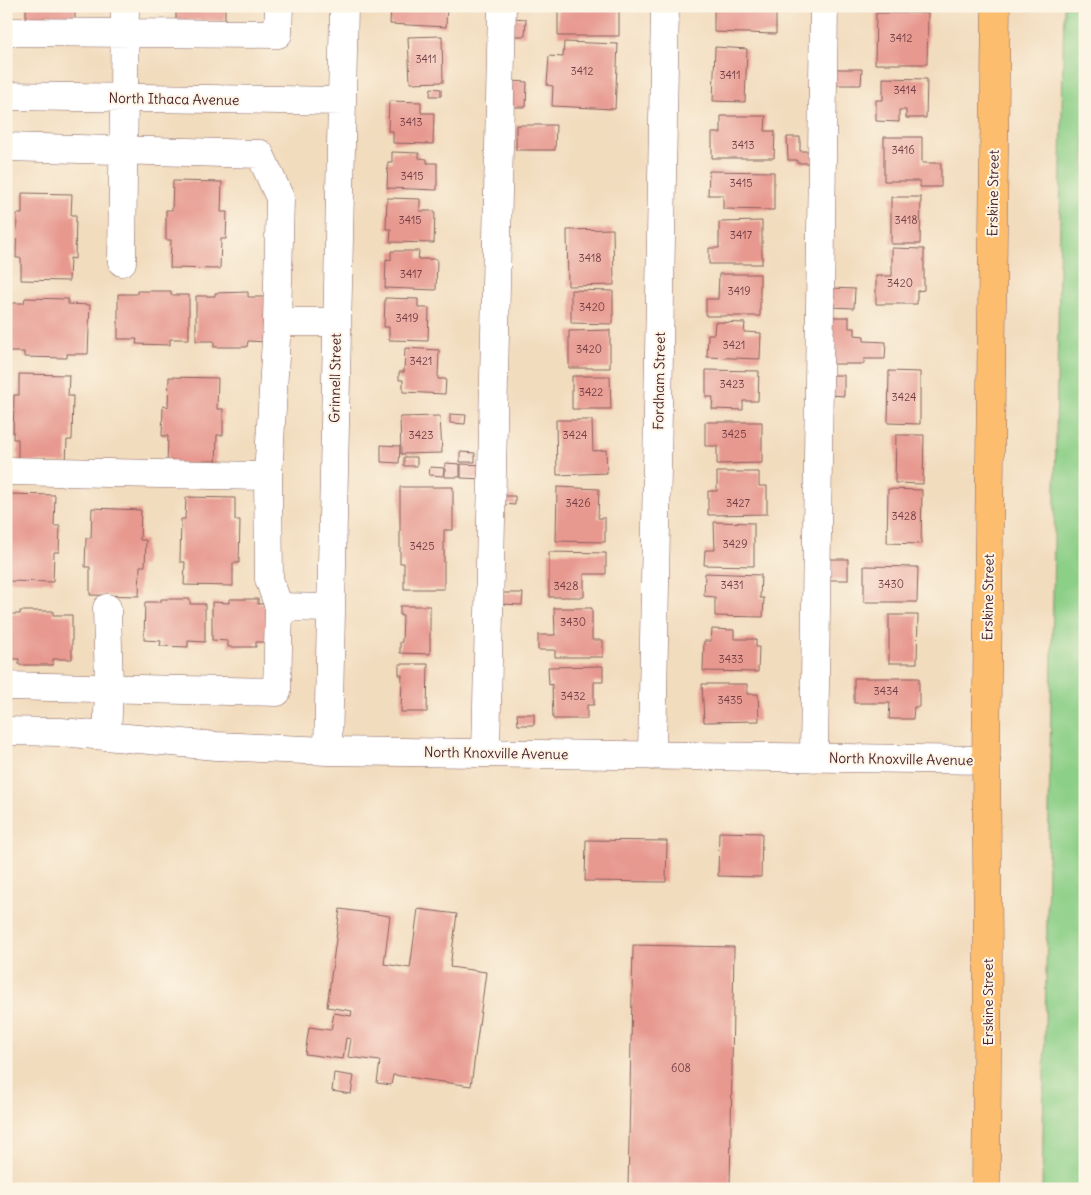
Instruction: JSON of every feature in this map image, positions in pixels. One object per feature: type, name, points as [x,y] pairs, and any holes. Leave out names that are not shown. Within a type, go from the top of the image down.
[{"type":"main road","name":"Erskine Street","points":[[986,1189],[988,946],[986,760],[996,6]]},
{"type":"street","points":[[122,262],[125,6]]},
{"type":"street","points":[[6,32],[278,34],[279,6]]},
{"type":"street","name":"Grinnell Street","points":[[328,751],[344,6]]},
{"type":"street","points":[[486,753],[502,6]]},
{"type":"street","name":"Fordham Street","points":[[652,756],[665,6]]},
{"type":"street","points":[[814,758],[824,6]]},
{"type":"street","name":"North Ithaca Avenue","points":[[6,96],[342,102]]},
{"type":"street","points":[[6,148],[260,154],[280,198],[277,322],[268,476],[268,579],[280,607],[276,692],[6,686]]},
{"type":"street","points":[[277,322],[337,322]]},
{"type":"street","points":[[6,471],[268,476]]},
{"type":"street","points":[[280,607],[331,608]]},
{"type":"street","points":[[107,608],[109,689],[107,736]]},
{"type":"street","name":"North Knoxville Avenue","points":[[6,731],[61,732],[216,746],[328,751],[986,760]]},
{"type":"green space","points":[[1064,6],[1085,6],[1085,1189],[1042,1189]]},
{"type":"building","points":[[26,6],[75,6],[75,22],[26,21]]},
{"type":"building","points":[[176,6],[225,6],[225,21],[176,20]]},
{"type":"building","points":[[391,6],[447,6],[446,27],[390,24]]},
{"type":"building","points":[[558,6],[619,6],[619,36],[558,36]]},
{"type":"building","points":[[776,6],[776,34],[714,32],[714,7]]},
{"type":"building","points":[[876,13],[928,13],[927,64],[875,64]]},
{"type":"building","points":[[513,18],[526,19],[525,36],[512,36]]},
{"type":"building","points":[[442,36],[443,82],[410,83],[408,37]]},
{"type":"building","points":[[564,42],[618,44],[615,109],[552,106],[553,86],[547,85],[549,56],[563,57]]},
{"type":"building","points":[[715,47],[747,49],[745,102],[713,101]]},
{"type":"building","points":[[835,69],[862,69],[861,85],[834,85]]},
{"type":"building","points":[[883,78],[927,79],[926,118],[906,118],[906,110],[899,110],[899,122],[876,121],[876,100],[883,100]]},
{"type":"building","points":[[511,81],[527,82],[526,107],[510,107]]},
{"type":"building","points":[[431,88],[441,89],[441,96],[430,96]]},
{"type":"building","points":[[389,101],[421,102],[421,113],[434,113],[433,144],[393,143],[393,131],[388,131]]},
{"type":"building","points":[[721,116],[766,116],[765,131],[775,131],[774,158],[712,158],[712,133],[721,133]]},
{"type":"building","points":[[516,125],[556,125],[555,150],[516,150]]},
{"type":"building","points":[[787,137],[800,137],[800,151],[812,151],[812,163],[797,163],[797,160],[788,160]]},
{"type":"building","points":[[884,137],[922,137],[922,163],[941,163],[941,187],[920,187],[920,181],[884,181]]},
{"type":"building","points":[[392,152],[419,153],[419,158],[427,159],[427,163],[437,163],[437,190],[387,188],[388,162],[392,162]]},
{"type":"building","points":[[709,171],[774,172],[774,210],[723,209],[723,195],[708,195]]},
{"type":"building","points":[[173,181],[222,182],[221,212],[227,212],[226,239],[221,239],[220,269],[170,268],[171,240],[166,240],[166,210],[172,210]]},
{"type":"building","points":[[22,193],[72,194],[71,215],[76,215],[75,259],[70,258],[69,281],[21,280],[21,258],[16,258],[17,214],[22,214]]},
{"type":"building","points":[[891,197],[921,197],[920,244],[891,244]]},
{"type":"building","points":[[387,198],[420,199],[420,211],[435,211],[434,243],[390,242],[391,229],[386,229]]},
{"type":"building","points":[[762,221],[762,264],[709,264],[709,248],[719,248],[719,222]]},
{"type":"building","points":[[613,229],[614,285],[568,286],[567,230]]},
{"type":"building","points":[[892,248],[924,249],[924,290],[917,291],[917,304],[876,304],[876,276],[892,276]]},
{"type":"building","points":[[391,251],[419,251],[418,259],[437,259],[436,290],[385,288],[386,259],[391,260]]},
{"type":"building","points":[[719,274],[760,274],[760,316],[706,316],[706,299],[718,299]]},
{"type":"building","points":[[831,288],[855,289],[854,308],[830,307]]},
{"type":"building","points":[[571,290],[613,291],[613,324],[571,323]]},
{"type":"building","points":[[137,291],[171,291],[171,295],[189,295],[189,339],[170,339],[170,345],[136,344],[137,339],[118,339],[118,294],[137,294]]},
{"type":"building","points":[[248,292],[248,297],[267,297],[267,342],[248,341],[247,347],[214,347],[214,341],[196,341],[196,296],[215,296],[215,293]]},
{"type":"building","points":[[25,298],[68,299],[68,304],[90,305],[88,354],[67,354],[67,358],[24,357],[24,352],[6,352],[6,303],[24,303]]},
{"type":"building","points":[[385,298],[418,299],[418,308],[429,308],[428,341],[389,340],[389,327],[384,327]]},
{"type":"building","points":[[831,317],[849,317],[849,328],[855,328],[855,335],[864,336],[864,341],[886,342],[885,359],[864,359],[864,364],[831,364]]},
{"type":"building","points":[[715,322],[745,323],[744,332],[761,333],[760,359],[707,357],[708,334],[714,334]]},
{"type":"building","points":[[610,330],[610,368],[569,368],[569,331]]},
{"type":"building","points":[[405,348],[439,350],[438,379],[446,379],[445,394],[403,392],[403,380],[399,380],[399,372],[404,372]]},
{"type":"building","points":[[706,370],[759,371],[758,401],[743,401],[743,410],[712,409],[713,397],[706,397]]},
{"type":"building","points":[[889,371],[920,372],[920,424],[888,423]]},
{"type":"building","points":[[19,374],[69,375],[68,396],[73,396],[72,440],[67,440],[66,463],[18,461],[18,439],[13,439],[14,395],[19,395]]},
{"type":"building","points":[[831,375],[844,375],[844,396],[831,395]]},
{"type":"building","points":[[572,376],[610,376],[611,409],[572,409]]},
{"type":"building","points":[[169,377],[218,378],[217,409],[223,409],[223,435],[217,435],[216,465],[167,464],[168,436],[162,436],[163,406],[168,407]]},
{"type":"building","points":[[450,414],[466,415],[465,424],[450,423]]},
{"type":"building","points":[[440,416],[442,453],[401,454],[400,417]]},
{"type":"building","points":[[556,420],[592,420],[593,451],[606,450],[607,473],[557,475]]},
{"type":"building","points":[[705,422],[762,422],[762,463],[717,464],[717,446],[705,446]]},
{"type":"building","points":[[896,435],[924,435],[923,484],[895,483]]},
{"type":"building","points":[[381,445],[400,446],[399,463],[381,462]]},
{"type":"building","points":[[460,452],[475,453],[475,462],[460,462]]},
{"type":"building","points":[[404,457],[417,457],[417,466],[404,466]]},
{"type":"building","points":[[445,463],[460,464],[460,477],[445,477]]},
{"type":"building","points":[[461,464],[484,465],[484,479],[461,478]]},
{"type":"building","points":[[430,467],[444,468],[443,476],[429,475]]},
{"type":"building","points":[[717,472],[759,472],[759,486],[767,486],[767,514],[708,515],[708,491],[717,491]]},
{"type":"building","points":[[400,487],[453,487],[453,530],[444,530],[444,589],[404,589],[404,563],[400,563]]},
{"type":"building","points":[[557,487],[599,489],[598,518],[605,518],[605,542],[556,541]]},
{"type":"building","points":[[888,489],[922,490],[921,544],[887,543]]},
{"type":"building","points":[[6,494],[55,495],[54,526],[60,526],[59,552],[54,552],[53,582],[6,581]]},
{"type":"building","points":[[503,496],[515,496],[515,505],[502,504]]},
{"type":"building","points":[[186,497],[235,498],[235,520],[240,520],[239,563],[233,563],[233,586],[184,585],[185,562],[180,562],[181,519],[185,519]]},
{"type":"building","points":[[92,508],[141,510],[140,540],[146,540],[145,566],[140,566],[139,596],[90,595],[90,567],[85,567],[86,538],[91,538]]},
{"type":"building","points":[[714,522],[754,523],[754,566],[704,565],[705,550],[715,550]]},
{"type":"building","points":[[549,552],[606,553],[606,574],[584,574],[584,597],[549,597]]},
{"type":"building","points":[[829,559],[848,559],[848,580],[829,580]]},
{"type":"building","points":[[864,566],[918,567],[917,602],[864,602]]},
{"type":"building","points":[[705,573],[761,575],[760,598],[764,598],[763,617],[715,616],[715,597],[704,596]]},
{"type":"building","points":[[502,593],[523,593],[522,605],[502,604]]},
{"type":"building","points":[[161,599],[190,599],[190,604],[205,604],[205,642],[188,641],[188,647],[160,646],[161,641],[144,640],[145,602],[161,602]]},
{"type":"building","points":[[229,599],[258,599],[258,604],[273,604],[273,642],[256,642],[256,647],[228,647],[228,641],[212,640],[212,602],[229,603]]},
{"type":"building","points":[[400,606],[430,606],[430,654],[400,653],[403,615],[400,616]]},
{"type":"building","points":[[554,608],[592,608],[592,640],[603,640],[603,657],[555,657],[555,650],[538,650],[538,635],[555,635]]},
{"type":"building","points":[[20,611],[53,611],[53,615],[72,615],[72,659],[53,659],[53,665],[19,665],[19,659],[6,659],[6,614],[20,614]]},
{"type":"building","points":[[889,615],[918,615],[917,663],[889,663]]},
{"type":"building","points":[[712,629],[734,630],[734,639],[756,639],[756,647],[759,647],[758,672],[703,671],[704,641],[711,641]]},
{"type":"building","points":[[399,664],[428,664],[427,712],[401,712],[402,675],[399,675]]},
{"type":"building","points":[[603,666],[603,682],[594,682],[594,705],[587,705],[587,719],[553,719],[552,684],[549,685],[548,667]]},
{"type":"building","points":[[854,678],[919,678],[919,707],[914,707],[913,719],[889,719],[890,703],[854,703]]},
{"type":"building","points":[[702,684],[747,684],[747,694],[758,694],[759,721],[704,722]]},
{"type":"building","points":[[517,714],[534,714],[534,725],[518,725]]},
{"type":"building","points":[[719,832],[762,833],[761,877],[718,876]]},
{"type":"building","points":[[586,840],[667,841],[666,882],[585,881]]},
{"type":"building","points":[[340,909],[390,916],[384,964],[410,968],[418,909],[457,914],[450,967],[486,972],[471,1086],[393,1075],[391,1085],[377,1083],[380,1061],[348,1057],[351,1039],[346,1038],[343,1059],[305,1054],[309,1027],[331,1030],[334,1013],[351,1016],[352,1011],[327,1007]]},
{"type":"building","points":[[633,945],[734,947],[730,1189],[628,1189]]},
{"type":"building","points":[[334,1073],[354,1076],[351,1094],[332,1091]]}]
